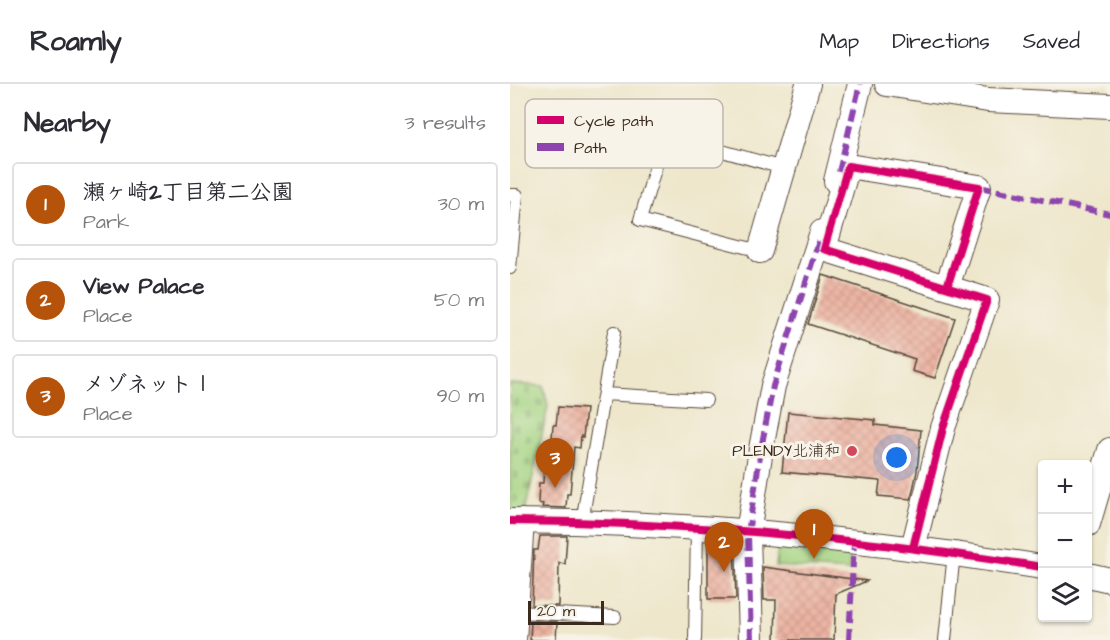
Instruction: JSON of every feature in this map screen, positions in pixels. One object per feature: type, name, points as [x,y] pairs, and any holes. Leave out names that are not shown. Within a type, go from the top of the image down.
[{"type":"street","points":[[760,251],[808,84]]},
{"type":"street","points":[[751,640],[748,533],[773,386],[815,256],[860,84]]},
{"type":"street","points":[[886,84],[988,100],[1110,106]]},
{"type":"street","points":[[913,548],[943,428],[987,300],[824,249],[848,166],[979,187],[947,287]]},
{"type":"street","points":[[1091,514],[1110,450]]},
{"type":"street","points":[[514,640],[516,521],[582,522],[748,533],[913,548],[1038,566]]},
{"type":"street","points":[[1092,576],[1110,580]]},
{"type":"lane","points":[[723,151],[783,168]]},
{"type":"lane","points":[[655,168],[640,220],[760,251]]},
{"type":"lane","points":[[510,195],[517,195],[510,268]]},
{"type":"lane","points":[[582,522],[614,332]]},
{"type":"lane","points":[[604,394],[706,400]]},
{"type":"lane","points":[[695,640],[697,530]]},
{"type":"lane","points":[[945,640],[954,553]]},
{"type":"lane","points":[[516,612],[615,617]]},
{"type":"green space","points":[[510,384],[543,386],[548,406],[525,513],[510,513]]},
{"type":"green space","points":[[778,547],[851,552],[849,571],[776,566]]},
{"type":"building","points":[[823,275],[955,318],[935,378],[912,371],[915,359],[808,324]]},
{"type":"building","points":[[558,407],[586,409],[580,448],[574,447],[570,494],[567,494],[566,508],[542,507],[543,504],[538,503],[539,483],[543,483],[544,465],[550,465],[553,425],[556,425]]},
{"type":"building","name":"PLENDY北浦和","points":[[788,412],[875,420],[875,425],[921,430],[917,471],[911,499],[878,496],[880,481],[782,472]]},
{"type":"building","points":[[540,536],[567,536],[565,564],[559,563],[558,606],[532,605],[534,550],[538,550]]},
{"type":"building","points":[[708,544],[734,545],[736,599],[708,599]]},
{"type":"building","points":[[763,567],[867,581],[836,594],[834,640],[775,640],[776,600],[764,600]]},
{"type":"building","points":[[531,621],[557,622],[556,640],[530,640]]},
{"type":"marked path","points":[[839,172],[860,84]]},
{"type":"marked path","points":[[979,187],[1110,214]]},
{"type":"marked path","points":[[751,640],[748,533],[761,449],[773,386],[819,241]]},
{"type":"marked path","points":[[849,640],[854,542]]},
{"type":"cycle path","points":[[913,548],[943,428],[987,300],[824,249],[848,166],[979,187],[947,287]]},
{"type":"cycle path","points":[[510,521],[644,525],[777,534],[910,548],[1038,566]]},
{"type":"place","name":"PLENDY北浦和","points":[[852,451]]},
{"type":"place","name":"メゾネットⅠ","points":[[555,488]]},
{"type":"place","name":"瀬ヶ崎2丁目第二公園","points":[[814,559]]},
{"type":"place","name":"View Palace","points":[[724,572]]}]
